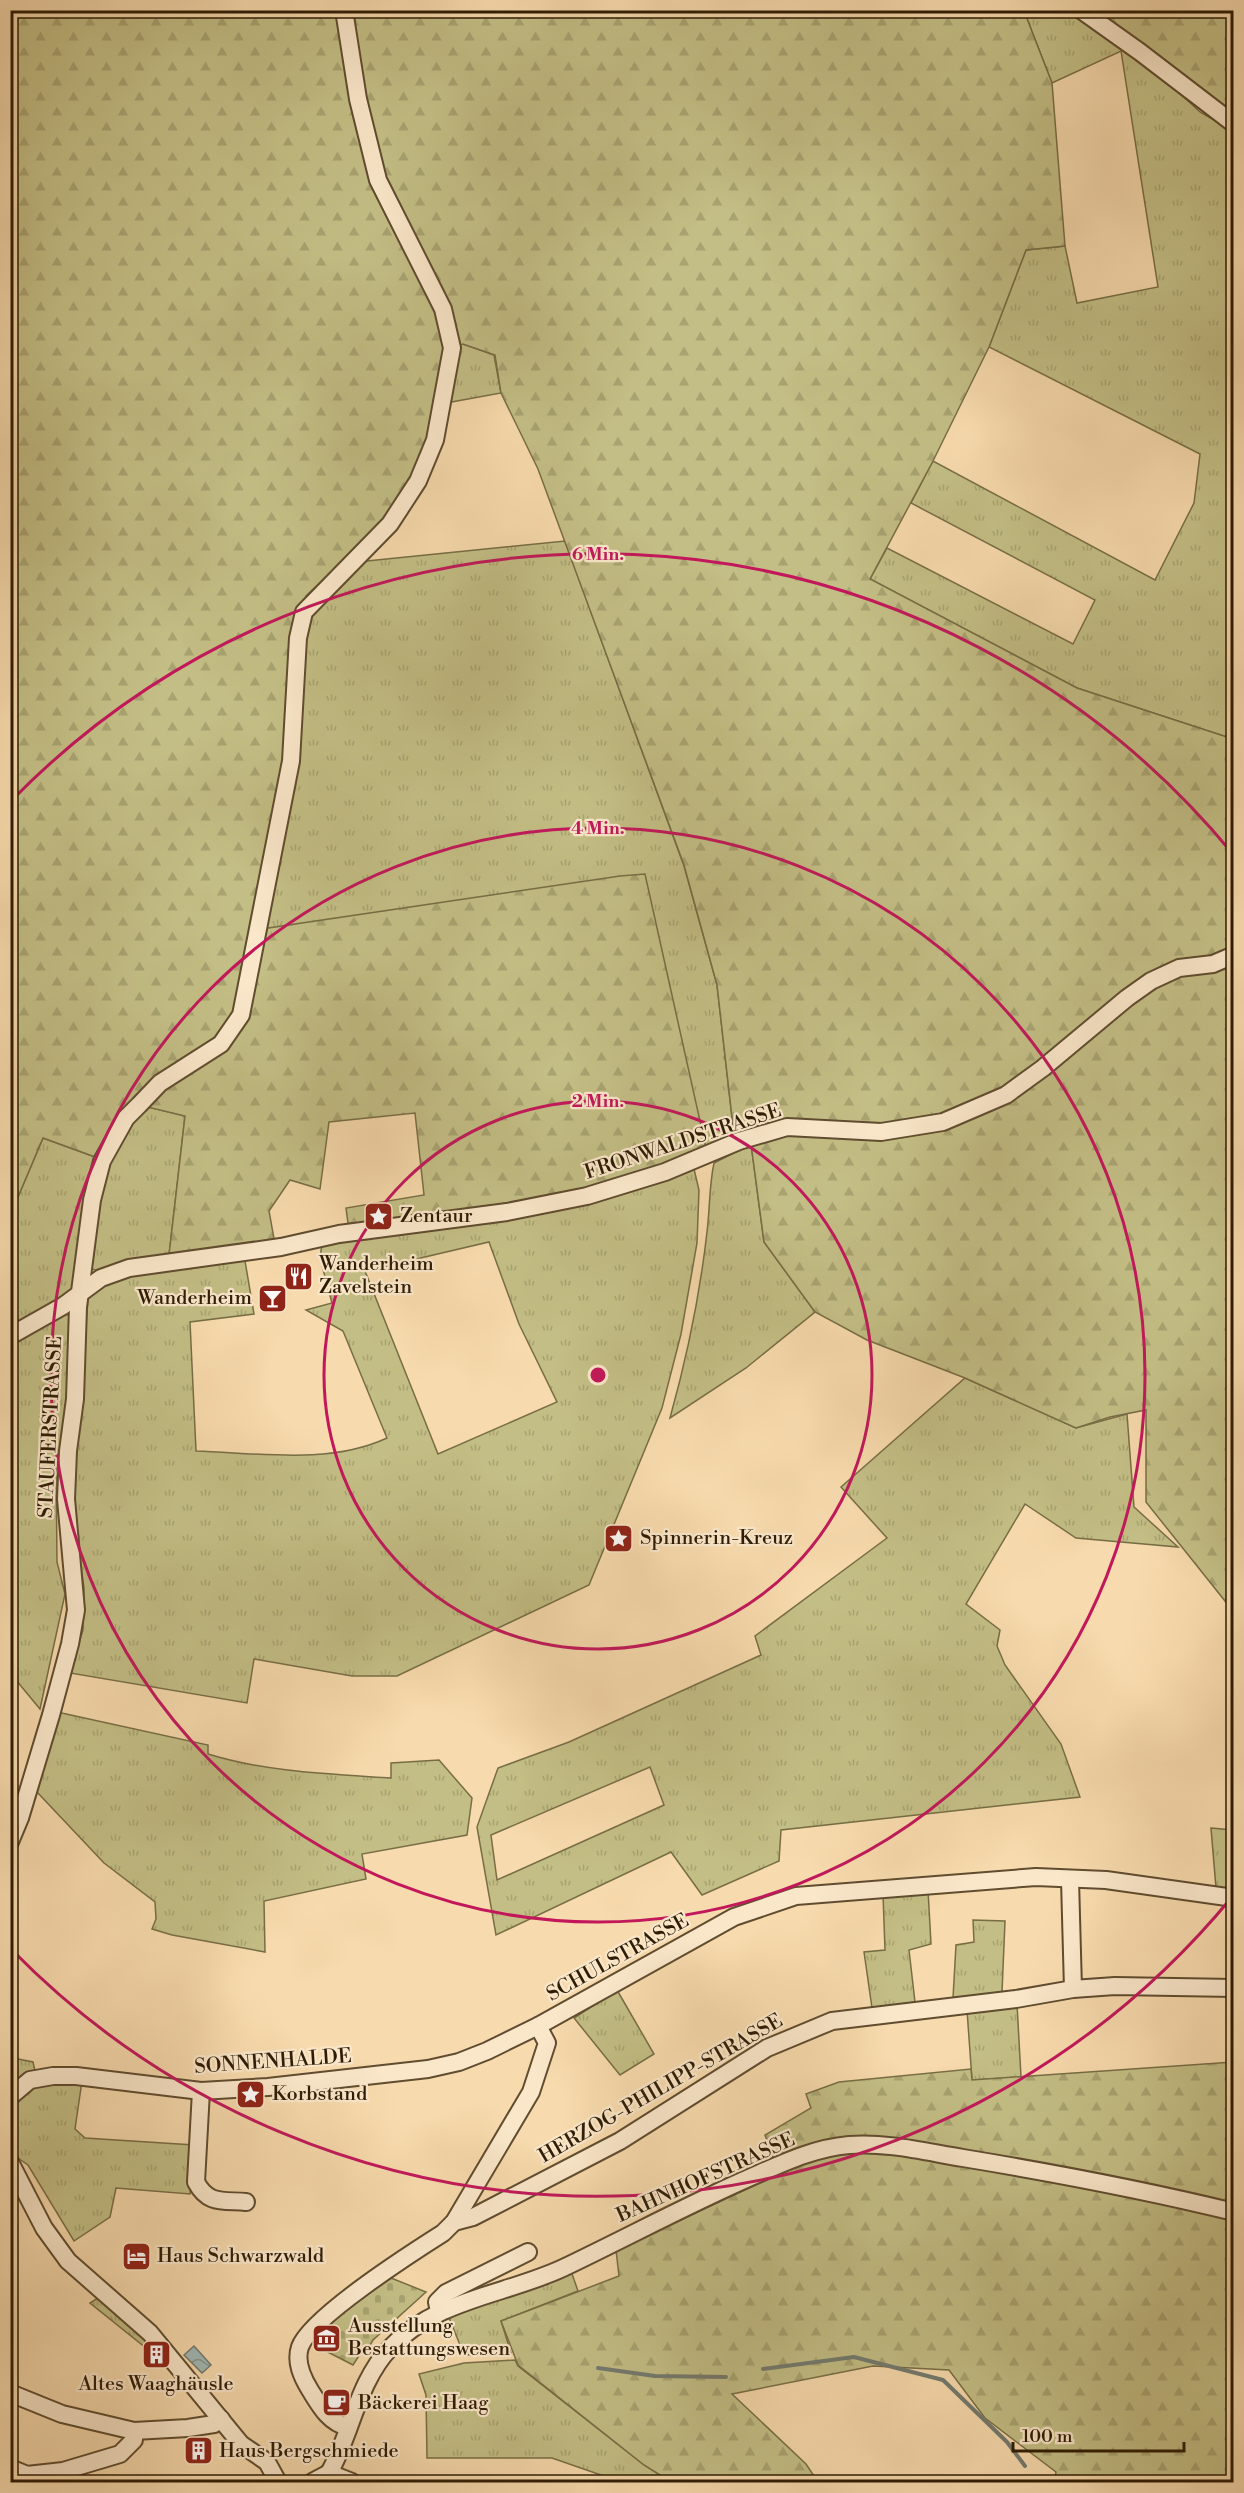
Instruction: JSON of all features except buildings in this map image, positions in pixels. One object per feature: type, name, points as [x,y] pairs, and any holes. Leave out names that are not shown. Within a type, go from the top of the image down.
[{"type":"street","name":"STAUFERSTRASSE","points":[[10,1842],[20,1818],[51,1715],[70,1644],[76,1610],[66,1499],[68,1451],[75,1399],[80,1292],[92,1200],[102,1161],[126,1118],[160,1083],[221,1044],[242,1015],[291,760],[298,638],[304,612],[390,524],[418,481],[435,440],[452,348],[443,309],[378,180],[358,99],[344,10]]},
{"type":"street","points":[[1081,10],[1140,52],[1233,124]]},
{"type":"street","name":"FRONWALDSTRASSE","points":[[10,1336],[63,1306],[101,1278],[129,1268],[281,1247],[339,1234],[507,1212],[587,1196],[665,1172],[739,1141],[787,1127],[804,1126],[881,1132],[943,1122],[1006,1095],[1151,981],[1179,968],[1213,964],[1233,955]]},
{"type":"street","name":"SCHULSTRASSE","points":[[348,2427],[336,2425],[304,2380],[297,2359],[303,2339],[310,2330],[351,2296],[443,2233],[454,2222],[531,2092],[547,2043],[538,2026],[734,1917],[786,1899],[868,1889],[1036,1877],[1106,1880],[1233,1898]]},
{"type":"street","points":[[1070,1880],[1072,1989]]},
{"type":"street","name":"HERZOG-PHILIPP-STRASSE","points":[[454,2222],[474,2217],[620,2141],[767,2049],[832,2020],[995,2002],[1072,1989],[1115,1986],[1233,1988]]},
{"type":"street","name":"SONNENHALDE","points":[[10,2097],[30,2080],[53,2076],[76,2076],[201,2091],[268,2087],[428,2069],[459,2062],[488,2051],[538,2026]]},
{"type":"street","points":[[201,2091],[196,2182],[202,2193],[211,2200],[246,2202]]},
{"type":"street","name":"BAHNHOFSTRASSE","points":[[329,2473],[339,2455],[348,2427],[374,2368],[391,2347],[414,2328],[439,2312],[526,2284],[713,2194],[791,2160],[821,2150],[851,2145],[889,2146],[1156,2193],[1233,2212]]},
{"type":"street","points":[[10,2162],[44,2228],[68,2261],[165,2348],[241,2444],[267,2462],[278,2482]]},
{"type":"street","points":[[439,2312],[437,2302],[446,2293],[528,2252]]},
{"type":"street","points":[[10,2393],[62,2414],[134,2431],[188,2428],[214,2424],[221,2419]]},
{"type":"street","points":[[10,2468],[27,2479],[120,2454],[134,2440],[134,2431]]},
{"type":"street","points":[[312,2482],[329,2473],[352,2482]]},
{"type":"green space","points":[[11,11],[1024,11],[1052,83],[1065,246],[1026,250],[989,347],[933,461],[870,579],[1077,688],[1233,739],[1233,1611],[1146,1502],[1146,1410],[1110,1417],[1076,1428],[965,1378],[867,1340],[815,1312],[764,1242],[751,1144],[734,1135],[717,985],[684,865],[538,469],[501,393],[495,355],[463,344],[445,350],[432,438],[412,481],[383,523],[306,596],[291,636],[284,761],[261,929],[645,874],[706,1148],[693,1156],[583,1191],[441,1215],[360,1225],[348,1223],[346,1208],[424,1195],[415,1113],[329,1122],[320,1189],[290,1180],[269,1211],[275,1244],[169,1255],[185,1116],[144,1106],[98,1158],[43,1138],[15,1204],[11,1208]]},
{"type":"green space","points":[[1024,11],[1072,11],[1145,61],[1200,112],[1233,131],[1233,739],[1077,688],[870,579],[887,548],[1073,644],[1095,600],[911,503],[933,461],[1155,580],[1194,503],[1200,454],[989,347],[1026,250],[1065,246],[1077,303],[1158,287],[1121,51],[1052,83]]},
{"type":"green space","points":[[1088,11],[1233,11],[1233,115]]},
{"type":"green space","points":[[463,344],[494,355],[501,393],[446,403],[454,347]]},
{"type":"green space","points":[[565,541],[684,866],[717,985],[734,1135],[706,1148],[261,929],[306,618],[357,562]]},
{"type":"green space","points":[[144,1106],[185,1116],[169,1255],[101,1272],[89,1268],[106,1159]]},
{"type":"green space","points":[[43,1138],[98,1158],[79,1278],[71,1290],[11,1330],[11,1208],[15,1204]]},
{"type":"green space","points":[[751,1144],[764,1242],[815,1312],[746,1368],[670,1418],[697,1302],[714,1163]]},
{"type":"green space","points":[[694,1169],[699,1190],[697,1243],[681,1334],[662,1408],[589,1585],[397,1676],[352,1676],[254,1659],[247,1703],[70,1673],[83,1630],[84,1588],[72,1507],[88,1299],[107,1283],[168,1265],[244,1255],[254,1314],[190,1322],[196,1451],[268,1455],[317,1455],[341,1452],[387,1438],[343,1331],[306,1310],[332,1303],[320,1258],[322,1244],[590,1202]],"holes":[[[489,1242],[519,1324],[557,1402],[438,1454],[365,1271]]]},
{"type":"green space","points":[[62,1314],[69,1315],[68,1415],[56,1465],[57,1562],[65,1594],[40,1709],[11,1674],[10,1343]]},
{"type":"green space","points":[[965,1378],[1076,1428],[1127,1414],[1134,1507],[1178,1547],[1076,1538],[1025,1504],[966,1604],[1000,1630],[997,1646],[1005,1665],[1061,1744],[1080,1797],[781,1830],[779,1861],[702,1895],[671,1852],[496,1935],[477,1827],[498,1768],[569,1742],[761,1655],[755,1636],[887,1538],[841,1487]],"holes":[[[650,1767],[664,1805],[497,1880],[491,1835]]]},
{"type":"green space","points":[[57,1712],[208,1745],[208,1754],[275,1768],[391,1778],[391,1763],[439,1760],[472,1798],[467,1835],[362,1854],[366,1879],[264,1901],[265,1952],[172,1935],[152,1929],[156,1919],[155,1902],[104,1863],[37,1792]]},
{"type":"green space","points":[[1211,1828],[1233,1830],[1233,1889],[1216,1888]]},
{"type":"green space","points":[[928,1890],[931,1944],[909,1950],[915,2002],[872,2008],[864,1952],[885,1950],[883,1894]]},
{"type":"green space","points":[[973,1920],[1005,1921],[1002,1992],[953,1998],[956,1945],[974,1942]]},
{"type":"green space","points":[[617,1990],[654,2054],[620,2075],[574,2018]]},
{"type":"green space","points":[[1017,2004],[1021,2077],[972,2080],[967,2010]]},
{"type":"green space","points":[[11,2055],[33,2062],[36,2076],[11,2091]]},
{"type":"green space","points":[[1233,2062],[1233,2482],[1054,2482],[1056,2472],[985,2418],[949,2370],[873,2366],[732,2394],[806,2464],[818,2482],[671,2482],[644,2465],[518,2365],[501,2321],[619,2276],[616,2250],[779,2174],[765,2135],[811,2108],[806,2094],[839,2082],[971,2069],[972,2080]]},
{"type":"green space","points":[[46,2078],[82,2081],[75,2129],[85,2138],[194,2145],[190,2194],[116,2188],[110,2217],[74,2241],[28,2165],[15,2156],[11,2143],[10,2101]]},
{"type":"green space","points":[[571,2271],[578,2291],[501,2321],[511,2353],[464,2355],[448,2315]]},
{"type":"green space","points":[[391,2278],[426,2292],[373,2340],[366,2352],[362,2351],[353,2365],[318,2347],[322,2329],[352,2303]]},
{"type":"green space","points":[[101,2296],[151,2343],[146,2348],[90,2303]]},
{"type":"green space","points":[[515,2360],[518,2366],[644,2465],[671,2482],[621,2482],[552,2458],[427,2458],[426,2395],[419,2374],[464,2363]]},
{"type":"water","points":[[194,2346],[211,2365],[202,2373],[184,2355]]},
{"type":"waterway","points":[[763,2369],[854,2357],[943,2380],[1007,2442],[1025,2466]]},
{"type":"waterway","points":[[598,2368],[655,2376],[726,2377]]},
{"type":"place","name":"Zentaur","points":[[379,1216]]},
{"type":"place","name":"Wanderheim Zavelstein","points":[[298,1276]]},
{"type":"place","name":"Wanderheim","points":[[273,1298]]},
{"type":"place","name":"Spinnerin-Kreuz","points":[[619,1538]]},
{"type":"place","name":"Korbstand","points":[[251,2094]]},
{"type":"place","name":"Haus Schwarzwald","points":[[136,2256]]},
{"type":"place","name":"Ausstellung Bestattungswesen","points":[[327,2338]]},
{"type":"place","name":"Altes Waaghäusle","points":[[156,2354]]},
{"type":"place","name":"Bäckerei Haag","points":[[337,2403]]},
{"type":"place","name":"Haus Bergschmiede","points":[[198,2451]]}]
